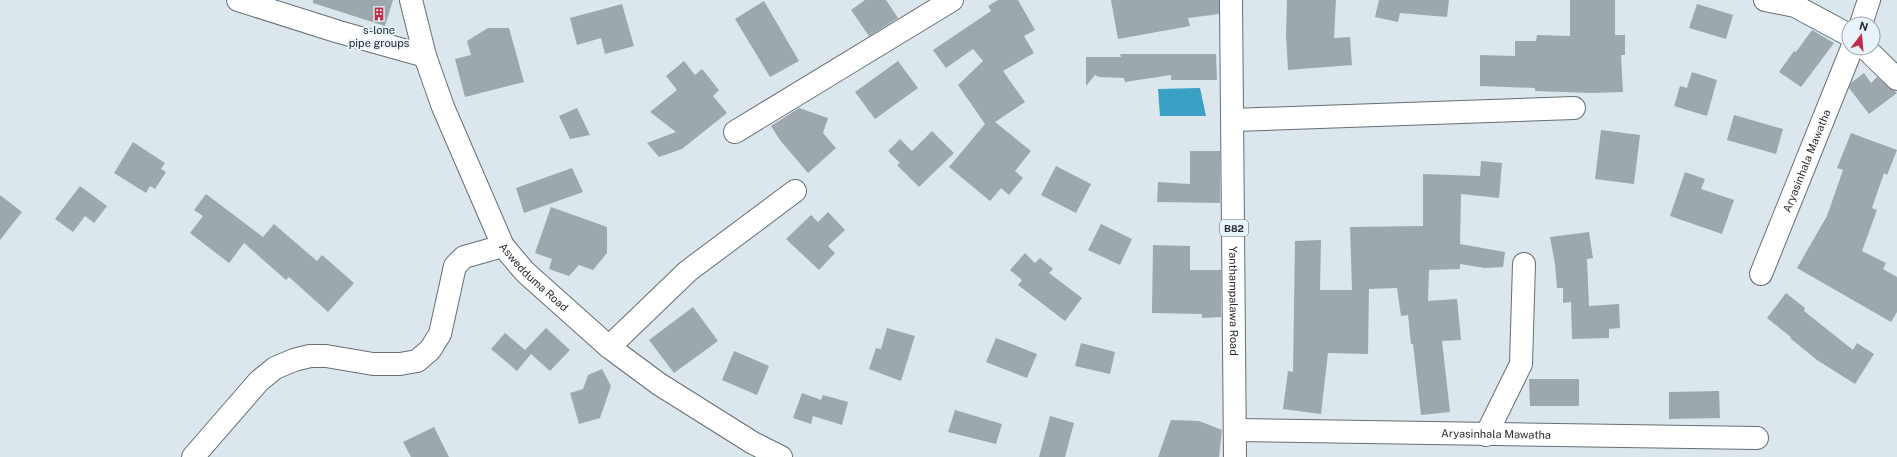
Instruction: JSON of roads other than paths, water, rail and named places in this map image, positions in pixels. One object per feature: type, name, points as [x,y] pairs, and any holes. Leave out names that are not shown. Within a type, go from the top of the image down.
[{"type":"street","points":[[238,0],[325,28],[425,56]]},
{"type":"street","name":"Aswedduma Road","points":[[412,0],[425,56],[443,107],[503,246],[525,272],[609,347],[659,384],[753,443],[781,457]]},
{"type":"street","points":[[735,132],[952,0]]},
{"type":"street","name":"Yanthampalawa Road","points":[[1231,0],[1235,457]]},
{"type":"street","points":[[1765,0],[1795,6],[1841,31]]},
{"type":"street","points":[[1864,16],[1869,0]]},
{"type":"street","name":"Aryasinhala Mawatha","points":[[1761,274],[1849,56]]},
{"type":"street","points":[[1873,56],[1897,79]]},
{"type":"street","points":[[1233,120],[1574,108]]},
{"type":"street","points":[[609,347],[688,271],[795,191]]},
{"type":"street","points":[[193,457],[259,381],[275,368],[294,360],[310,356],[326,356],[372,364],[400,364],[417,361],[430,350],[440,334],[455,266],[464,257],[503,246]]},
{"type":"street","points":[[1486,435],[1521,364],[1524,264]]},
{"type":"street","name":"Aryasinhala Mawatha","points":[[1235,430],[1757,438]]},
{"type":"water","points":[[1200,88],[1206,116],[1160,116],[1158,89]]},
{"type":"place","name":"s-lone pipe groups","points":[[379,14]]}]
